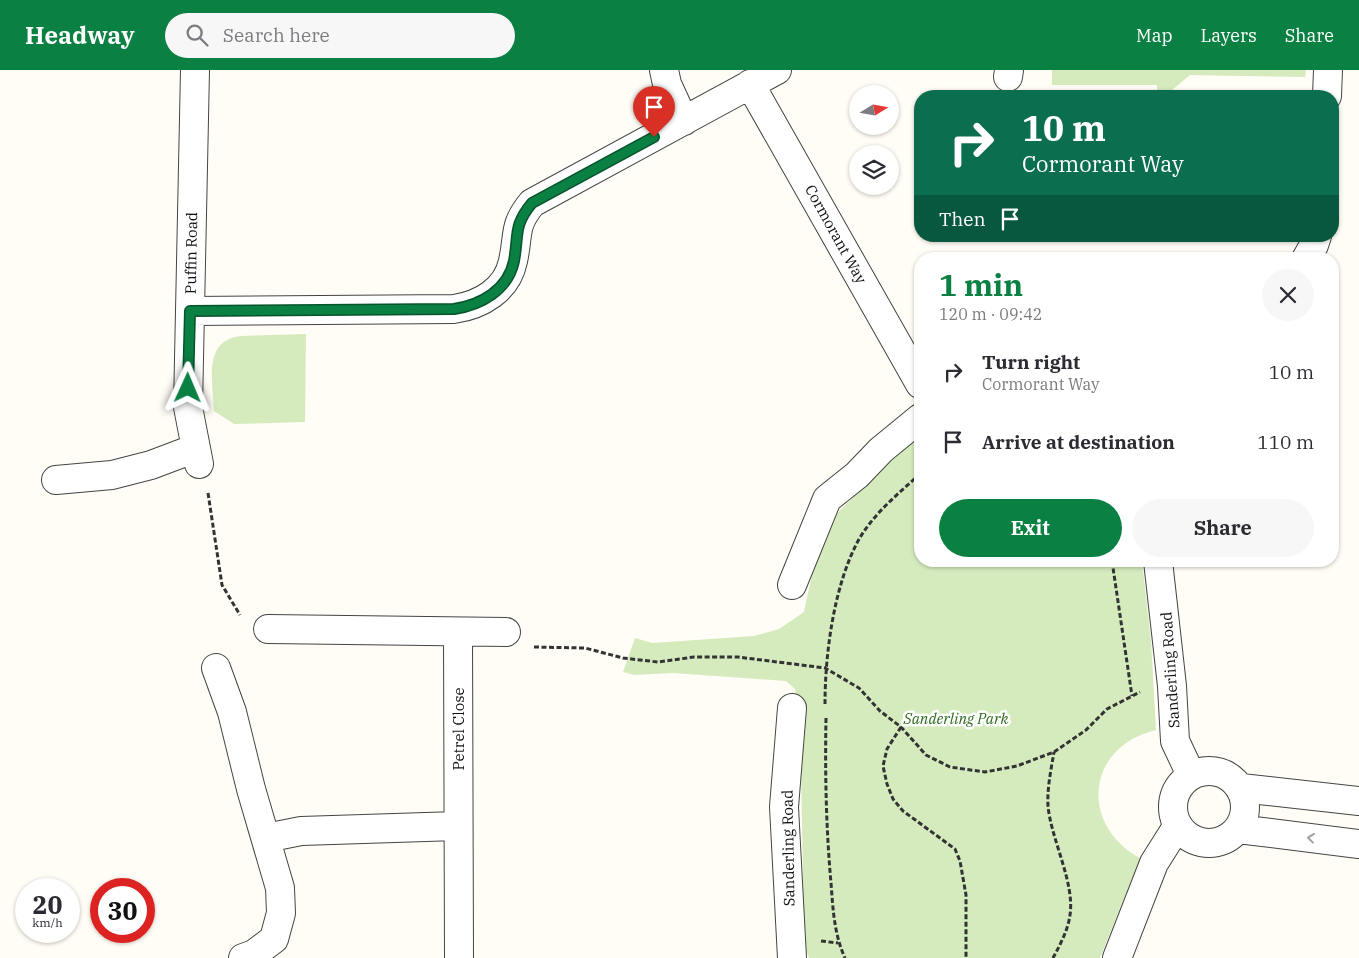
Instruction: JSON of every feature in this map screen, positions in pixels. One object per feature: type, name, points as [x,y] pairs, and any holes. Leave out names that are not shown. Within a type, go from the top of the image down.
[{"type":"street","name":"Puffin Road","points":[[195,70],[188,407],[198,456]]},
{"type":"street","points":[[664,70],[667,84],[684,121]]},
{"type":"street","points":[[190,311],[454,309],[469,307],[483,301],[496,292],[506,278],[513,262],[516,230],[522,215],[532,203],[777,70]]},
{"type":"street","points":[[1328,70],[1328,90]]},
{"type":"street","name":"Cormorant Way","points":[[750,84],[914,373]]},
{"type":"street","points":[[792,585],[827,499],[857,475],[880,450],[914,423]]},
{"type":"street","points":[[56,480],[112,475],[198,456]]},
{"type":"street","name":"Sanderling Road","points":[[1159,567],[1172,686],[1175,741],[1191,775]]},
{"type":"street","points":[[268,629],[373,632],[506,632]]},
{"type":"street","name":"Petrel Close","points":[[458,632],[457,826],[459,958]]},
{"type":"street","points":[[216,668],[232,712],[251,788],[280,888],[281,913],[274,939],[254,954],[243,958]]},
{"type":"street","name":"Sanderling Road","points":[[791,957],[784,807],[792,708]]},
{"type":"street","points":[[1205,771],[1219,772],[1232,778],[1241,788],[1245,809],[1244,816],[1238,829],[1227,838],[1214,843],[1200,842],[1187,836],[1178,825],[1173,811],[1174,797],[1180,784],[1191,775],[1205,771]]},
{"type":"street","points":[[1241,788],[1359,802]]},
{"type":"street","points":[[1117,958],[1154,863],[1178,825]]},
{"type":"street","points":[[266,838],[301,831],[457,826]]},
{"type":"street","points":[[1238,829],[1359,844]]},
{"type":"path","points":[[198,456],[207,482],[215,548],[222,585],[243,620],[268,629]]},
{"type":"path","points":[[825,706],[825,668],[838,594],[858,541],[888,502],[914,479]]},
{"type":"path","points":[[1113,567],[1132,696]]},
{"type":"path","points":[[506,632],[533,647],[585,648],[632,659],[658,662],[694,657],[738,657],[825,668],[859,688],[880,711],[901,727],[926,755],[950,767],[985,772],[1017,766],[1054,752],[1086,730],[1107,708],[1132,696],[1172,686]]},
{"type":"path","points":[[826,715],[825,821],[838,943],[845,958]]},
{"type":"path","points":[[901,727],[887,749],[883,766],[887,784],[893,799],[903,811],[954,848],[960,861],[966,895],[966,958]]},
{"type":"path","points":[[1053,958],[1062,941],[1070,915],[1069,894],[1048,808],[1048,790],[1054,752]]},
{"type":"green space","points":[[1052,70],[1306,70],[1305,77],[1190,75],[1172,90],[1157,90],[1157,85],[1052,85]]},
{"type":"green space","points":[[306,334],[305,422],[234,424],[214,411],[212,364],[220,345],[229,339],[241,336]]},
{"type":"green space","name":"Sanderling Park","points":[[914,442],[914,567],[1143,567],[1151,641],[1156,730],[1133,739],[1116,752],[1104,769],[1099,787],[1100,807],[1107,826],[1120,843],[1140,858],[1100,958],[809,958],[801,938],[803,878],[800,715],[795,689],[786,681],[673,673],[635,675],[623,672],[635,638],[652,643],[754,636],[779,629],[804,612],[815,560],[835,515],[907,446]]},
{"type":"route","points":[[188,388],[190,311],[454,309],[469,307],[483,301],[496,292],[506,278],[513,262],[516,230],[522,215],[532,203],[654,137]]}]
